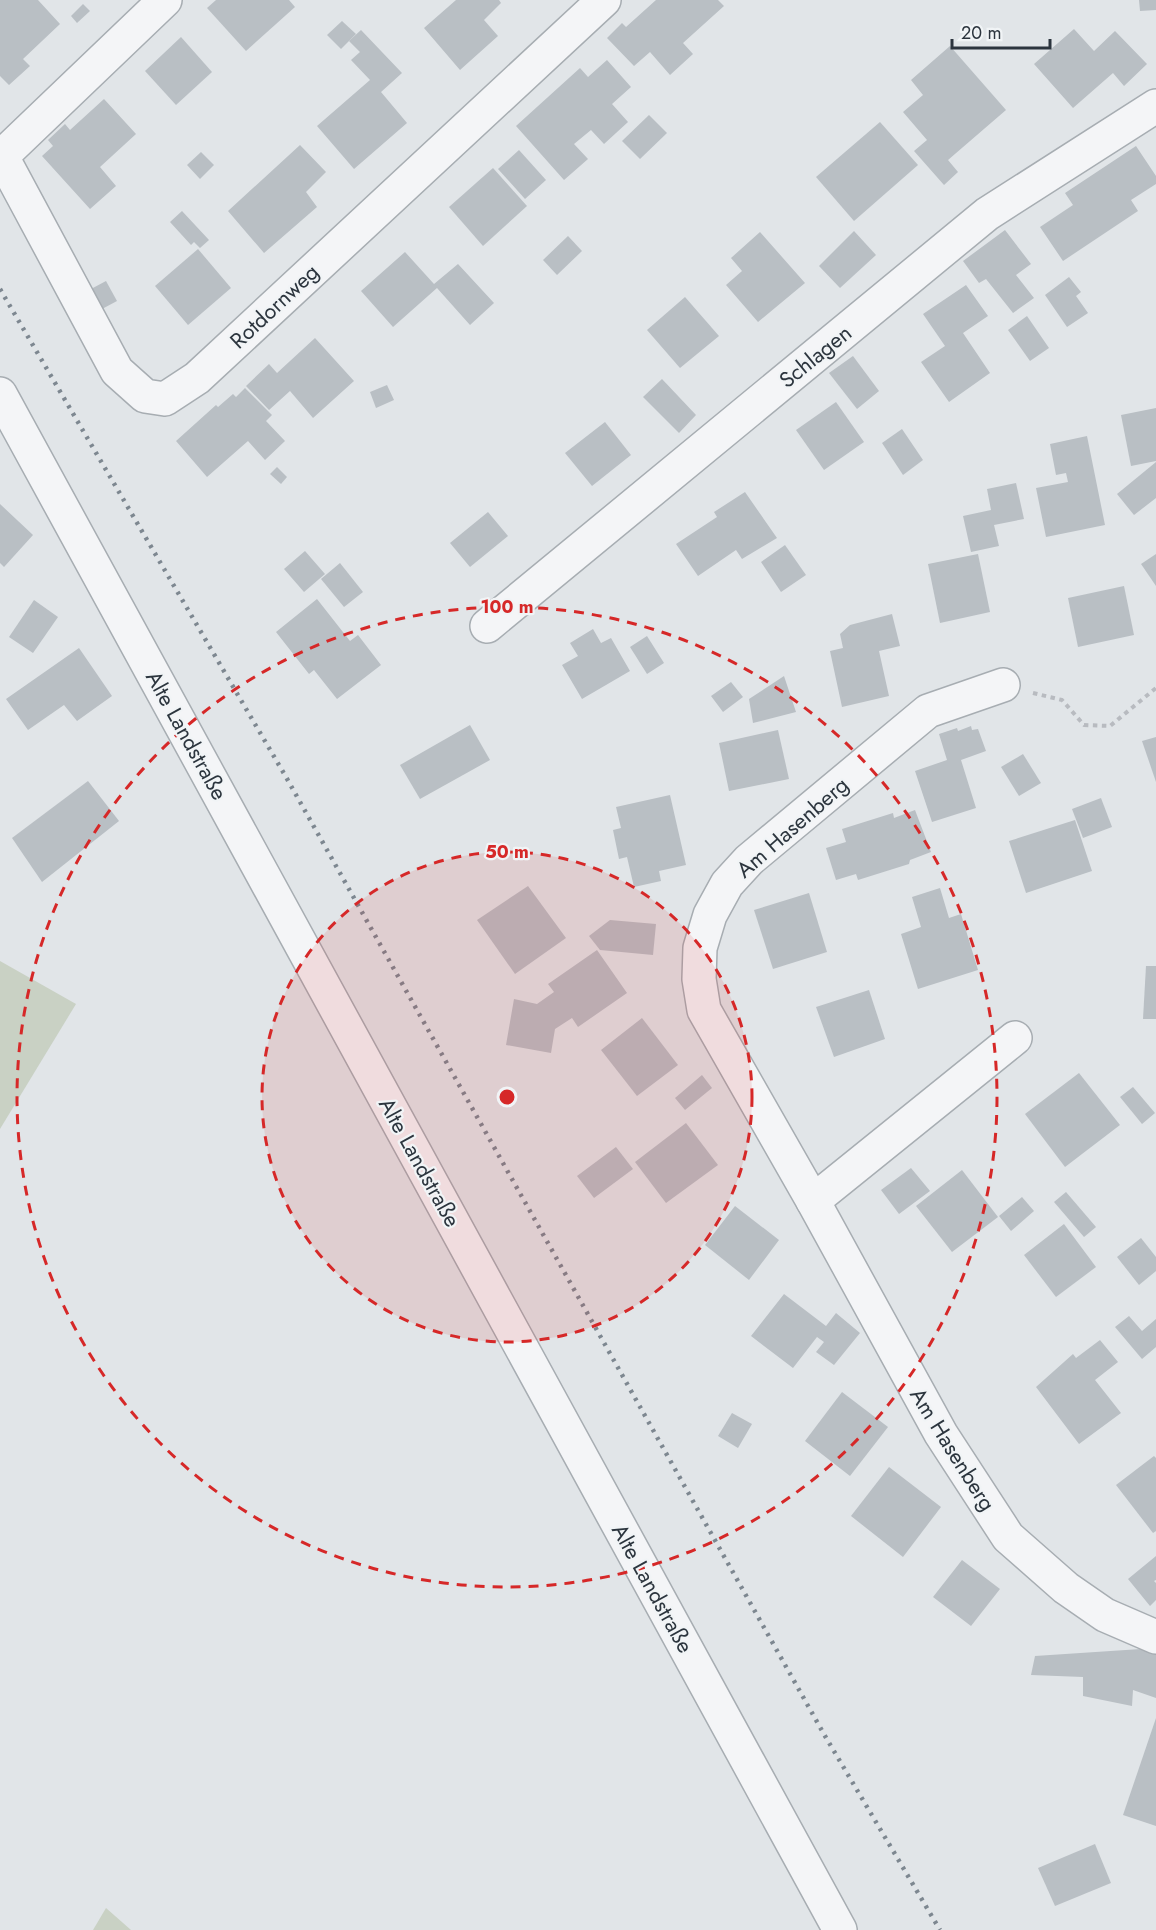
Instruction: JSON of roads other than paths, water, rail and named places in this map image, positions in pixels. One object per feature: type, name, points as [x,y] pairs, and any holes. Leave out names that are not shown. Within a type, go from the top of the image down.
[{"type":"street","points":[[1,154],[165,0]]},
{"type":"street","name":"Rotdornweg","points":[[1,154],[117,371],[145,396],[165,399],[197,378],[604,0]]},
{"type":"street","name":"Schlagen","points":[[487,626],[987,214],[1156,106]]},
{"type":"street","name":"Alte Landstraße","points":[[0,394],[840,1930]]},
{"type":"street","name":"Am Hasenberg","points":[[1003,685],[928,711],[749,860],[727,884],[710,915],[700,948],[699,979],[704,1010],[813,1201],[941,1434],[1008,1537],[1066,1588],[1105,1615],[1156,1637]]},
{"type":"street","points":[[813,1201],[1015,1038]]},
{"type":"railway","points":[[0,289],[286,777],[825,1736],[940,1930]]}]
